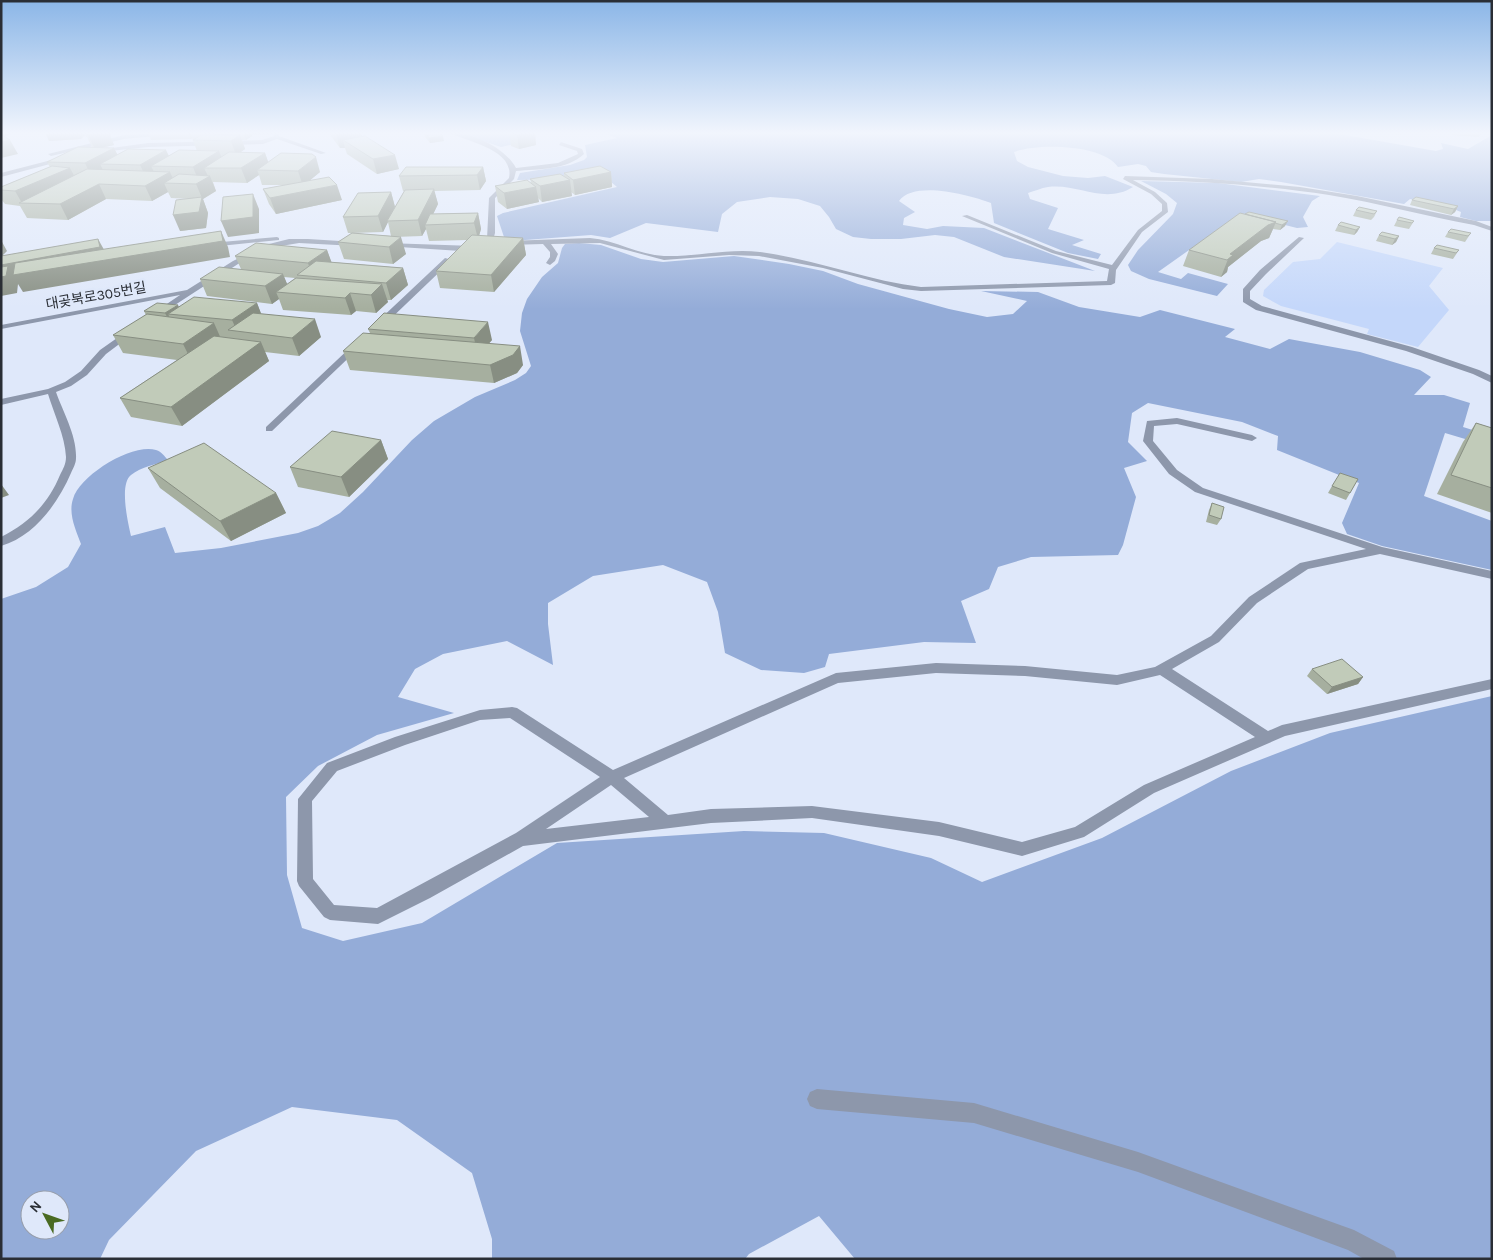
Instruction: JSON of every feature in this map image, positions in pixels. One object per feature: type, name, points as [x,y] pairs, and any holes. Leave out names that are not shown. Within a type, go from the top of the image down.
[{"type":"street","points":[[378,245],[461,249],[476,248],[485,244],[490,240],[492,233],[492,198],[500,191]]},
{"type":"street","points":[[504,244],[577,240],[601,241],[664,258],[728,253],[759,254],[795,260],[903,287],[921,289],[1112,283],[1114,268],[1140,231],[1165,212],[1165,204],[1149,191]]},
{"type":"street","points":[[1311,191],[1357,198],[1420,213],[1476,223],[1492,229]]},
{"type":"street","points":[[966,216],[1054,252],[1114,268]]},
{"type":"street","points":[[1301,238],[1263,272],[1246,291],[1246,300],[1259,308],[1408,349],[1476,372],[1492,380]]},
{"type":"street","points":[[199,246],[265,239],[287,242]]},
{"type":"street","name":"대곶북로305번길","points":[[151,318],[195,289],[265,248],[287,242],[369,245]]},
{"type":"street","points":[[545,242],[554,249],[554,259],[550,263]]},
{"type":"street","points":[[485,244],[495,244]]},
{"type":"street","points":[[375,329],[461,249]]},
{"type":"street","name":"대곶북로305번길","points":[[1,327],[148,300],[195,289]]},
{"type":"street","points":[[1,402],[51,391],[68,384],[84,373],[103,352],[136,329]]},
{"type":"street","points":[[269,429],[361,342]]},
{"type":"street","points":[[1,542],[16,534],[49,508],[67,472],[71,458],[64,428],[51,391]]},
{"type":"street","points":[[1252,438],[1177,421],[1150,423],[1148,441],[1173,472],[1199,490],[1380,550],[1492,575]]},
{"type":"street","points":[[665,821],[612,777],[512,712],[480,715],[400,741],[332,768],[305,799],[306,881],[330,912],[378,916],[424,894],[520,839],[612,777],[836,678],[936,668],[1025,671],[1117,680],[1161,669],[1215,638],[1253,600],[1304,566],[1380,550]]},
{"type":"street","points":[[1161,669],[1267,737]]},
{"type":"street","points":[[520,839],[711,816],[812,812],[940,829],[1022,849],[1079,832],[1148,789],[1282,731],[1492,684]]},
{"type":"street","points":[[817,1099],[974,1113],[1138,1162],[1354,1241],[1386,1259]]},
{"type":"shaded area","points":[[600,191],[919,191],[906,195],[899,201],[915,212],[904,218],[903,225],[927,229],[943,226],[984,228],[1095,271],[1004,257],[954,237],[935,235],[901,239],[871,239],[853,237],[836,229],[820,206],[798,199],[770,197],[737,202],[722,214],[718,232],[646,223],[610,238],[591,235],[525,240],[508,239],[504,237],[497,216]]},
{"type":"shaded area","points":[[939,191],[1034,191],[1028,193],[1030,199],[1058,208],[1048,229],[1084,240],[1072,245],[1101,254],[1098,259],[1068,253],[994,223],[991,203],[969,196]]},
{"type":"shaded area","points":[[1085,191],[1125,191],[1112,194]]},
{"type":"shaded area","points":[[1160,191],[1279,191],[1320,196],[1312,201],[1303,217],[1308,227],[1297,228],[1240,214],[1158,272],[1181,279],[1188,273],[1228,284],[1217,296],[1149,279],[1131,271],[1128,265],[1138,250],[1173,214],[1177,203]]},
{"type":"shaded area","points":[[1330,191],[1492,191],[1492,221],[1476,221],[1460,217],[1461,212],[1456,210],[1410,199],[1404,204]]},
{"type":"shaded area","points":[[1337,242],[1443,268],[1429,286],[1449,310],[1418,347],[1367,334],[1369,329],[1281,306],[1263,296],[1264,290],[1293,262],[1320,259]]},
{"type":"shaded area","points":[[565,244],[601,245],[641,259],[663,262],[734,256],[789,264],[823,271],[858,284],[949,309],[987,317],[1013,314],[1027,301],[981,291],[1038,292],[1079,307],[1140,317],[1160,310],[1235,329],[1225,337],[1270,349],[1289,339],[1360,352],[1420,370],[1431,377],[1414,395],[1444,395],[1470,403],[1463,427],[1492,436],[1492,447],[1445,433],[1424,496],[1492,521],[1492,570],[1382,546],[1347,534],[1342,523],[1359,483],[1277,450],[1278,436],[1242,422],[1148,403],[1132,413],[1128,442],[1147,461],[1124,468],[1136,497],[1123,545],[1118,555],[1031,557],[998,567],[989,589],[961,601],[976,643],[924,642],[829,654],[825,667],[804,673],[761,670],[725,653],[718,612],[707,582],[663,565],[593,576],[548,603],[548,624],[553,665],[507,641],[443,654],[415,669],[398,697],[454,713],[377,735],[318,766],[286,797],[287,875],[302,928],[343,941],[422,923],[557,843],[744,831],[824,833],[931,858],[982,882],[1102,838],[1231,771],[1330,733],[1492,696],[1492,1259],[855,1259],[819,1216],[749,1254],[745,1259],[492,1259],[492,1239],[472,1173],[397,1120],[292,1107],[196,1151],[109,1240],[100,1259],[1,1259],[1,599],[36,587],[68,567],[81,544],[71,510],[73,499],[78,490],[96,471],[121,456],[134,451],[156,450],[168,460],[139,470],[127,480],[125,504],[131,536],[165,527],[175,553],[221,548],[298,533],[318,526],[340,513],[363,492],[412,440],[434,421],[475,397],[515,380],[526,373],[531,366],[520,331],[522,313],[527,299],[542,277],[558,263]]},
{"type":"building","points":[[43,191],[86,191],[60,204],[19,203]]},
{"type":"building","points":[[264,191],[307,191],[270,198]]},
{"type":"building","points":[[405,191],[433,191],[418,220],[387,221]]},
{"type":"building","points":[[501,191],[516,191],[504,193]]},
{"type":"building","points":[[391,192],[378,216],[343,217],[358,193]]},
{"type":"building","points":[[253,194],[253,217],[221,221],[223,197]]},
{"type":"building","points":[[202,197],[199,212],[173,215],[176,200]]},
{"type":"building","points":[[1416,197],[1458,206],[1454,209],[1412,200]]},
{"type":"building","points":[[1359,207],[1377,211],[1374,214],[1356,210]]},
{"type":"building","points":[[1249,212],[1288,221],[1282,225],[1245,214]]},
{"type":"building","points":[[478,213],[474,223],[425,225],[430,214]]},
{"type":"building","points":[[1240,213],[1276,222],[1268,225],[1230,254],[1233,255],[1227,260],[1189,250]]},
{"type":"building","points":[[1399,217],[1414,221],[1412,223],[1397,220]]},
{"type":"building","points":[[1341,222],[1360,227],[1356,230],[1338,225]]},
{"type":"building","points":[[1451,229],[1471,233],[1468,236],[1448,232]]},
{"type":"building","points":[[221,231],[223,241],[13,275],[15,263]]},
{"type":"building","points":[[1382,232],[1399,236],[1395,239],[1379,235]]},
{"type":"building","points":[[352,233],[401,237],[389,247],[338,242]]},
{"type":"building","points":[[472,235],[523,238],[491,275],[436,271]]},
{"type":"building","points":[[98,239],[100,247],[1,265],[1,256]]},
{"type":"building","points":[[256,243],[327,250],[308,263],[235,256]]},
{"type":"building","points":[[1437,245],[1459,250],[1456,253],[1434,248]]},
{"type":"building","points":[[316,261],[403,268],[386,283],[297,275]]},
{"type":"building","points":[[8,266],[6,276],[1,277],[1,267]]},
{"type":"building","points":[[219,267],[283,274],[265,286],[200,279]]},
{"type":"building","points":[[296,278],[382,284],[371,295],[350,293],[345,298],[276,292]]},
{"type":"building","points":[[194,297],[257,303],[232,320],[168,314]]},
{"type":"building","points":[[157,303],[178,305],[165,313],[144,311]]},
{"type":"building","points":[[253,313],[315,319],[292,338],[228,330]]},
{"type":"building","points":[[384,313],[488,322],[474,338],[368,329]]},
{"type":"building","points":[[147,314],[214,323],[183,344],[113,335]]},
{"type":"building","points":[[363,333],[520,346],[513,355],[490,365],[343,351]]},
{"type":"building","points":[[214,336],[261,342],[171,407],[120,398]]},
{"type":"building","points":[[1476,423],[1492,428],[1492,488],[1451,475]]},
{"type":"building","points":[[332,431],[381,440],[341,477],[290,467]]},
{"type":"building","points":[[204,443],[276,493],[220,521],[148,468]]},
{"type":"building","points":[[1340,473],[1358,479],[1350,493],[1332,486]]},
{"type":"building","points":[[1212,503],[1224,507],[1221,519],[1209,515]]},
{"type":"building","points":[[1342,659],[1363,677],[1332,687],[1312,669]]}]
